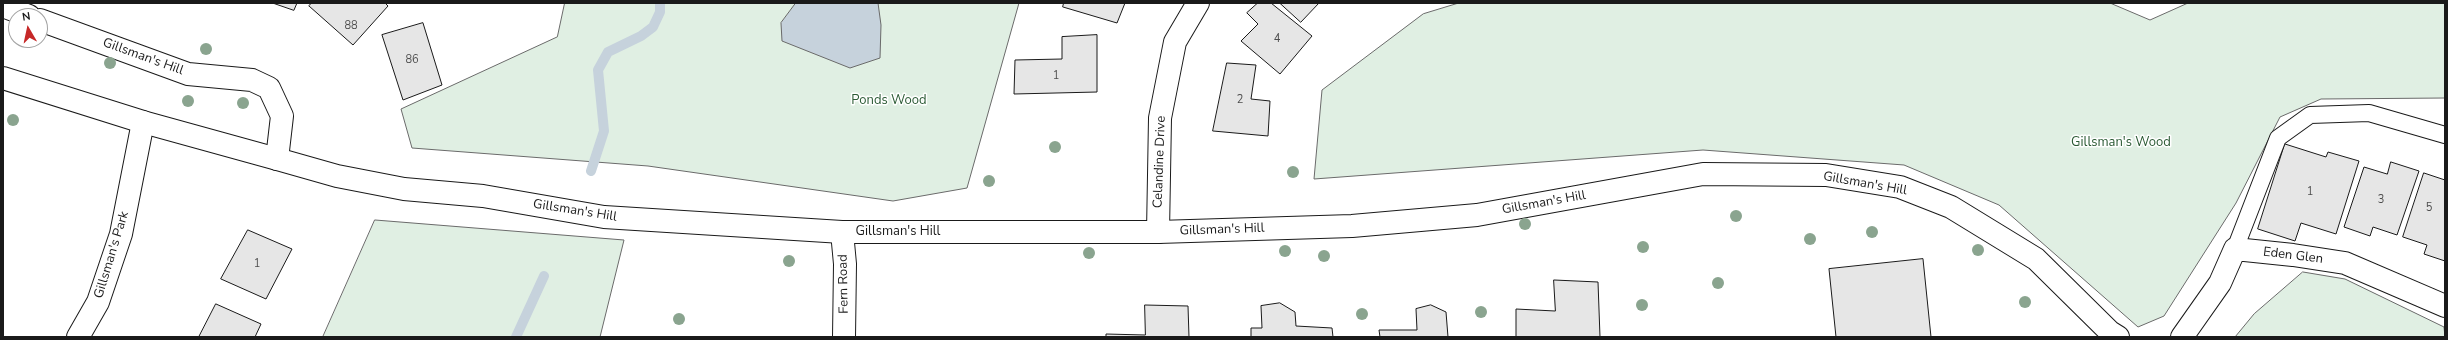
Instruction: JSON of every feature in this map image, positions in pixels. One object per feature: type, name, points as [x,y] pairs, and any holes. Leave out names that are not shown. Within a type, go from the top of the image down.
[{"type":"street","name":"Celandine Drive","points":[[1158,232],[1160,118],[1175,42],[1198,3]]},
{"type":"street","name":"Gillsman's Hill","points":[[48,23],[188,74],[252,80],[269,88],[282,116],[277,159]]},
{"type":"street","name":"Gillsman's Hill","points":[[3,78],[143,122],[337,176],[404,189],[483,196],[604,217],[842,232],[1158,232],[1352,226],[1477,215],[1703,174],[1826,176],[1900,187],[1951,207],[2036,260],[2113,336]]},
{"type":"street","name":"Gillsman's Park","points":[[78,337],[98,302],[121,234],[143,122]]},
{"type":"street","name":"Fern Road","points":[[842,232],[845,264],[844,337]]},
{"type":"street","name":"Eden Glen","points":[[2235,249],[2293,255],[2345,263],[2445,306]]},
{"type":"street","points":[[2182,337],[2220,283],[2235,249]]},
{"type":"lane","points":[[2235,249],[2278,138],[2310,115],[2369,113],[2445,135]]},
{"type":"green space","name":"Ponds Wood","points":[[565,3],[1019,3],[967,188],[893,201],[648,166],[412,148],[401,109],[557,37]]},
{"type":"green space","name":"Gillsman's Wood","points":[[1459,3],[2110,3],[2150,20],[2188,3],[2445,3],[2445,98],[2321,99],[2280,117],[2236,203],[2164,316],[2138,327],[1999,205],[1904,165],[1703,150],[1314,179],[1322,90],[1423,14]]},
{"type":"green space","points":[[375,220],[624,240],[600,337],[323,337]]},
{"type":"green space","points":[[2303,272],[2345,279],[2444,327],[2445,337],[2235,337],[2254,314]]},
{"type":"shaded area","points":[[796,3],[878,3],[881,25],[880,58],[850,68],[782,41],[781,23]]},
{"type":"building","points":[[273,3],[297,3],[294,10]]},
{"type":"building","points":[[312,3],[385,3],[388,6],[353,45],[309,6]]},
{"type":"building","points":[[1064,3],[1125,3],[1117,23],[1063,7]]},
{"type":"building","points":[[1258,3],[1271,3],[1312,36],[1280,74],[1241,41],[1258,24],[1247,13]]},
{"type":"building","points":[[1280,3],[1319,3],[1301,22]]},
{"type":"building","points":[[423,23],[442,85],[403,100],[382,35]]},
{"type":"building","points":[[1097,35],[1097,92],[1014,94],[1015,60],[1062,59],[1062,37]]},
{"type":"building","points":[[1227,63],[1256,65],[1251,99],[1270,101],[1268,136],[1213,131]]},
{"type":"building","points":[[2285,144],[2326,157],[2328,152],[2359,161],[2336,234],[2301,223],[2295,241],[2258,229]]},
{"type":"building","points":[[2391,162],[2419,171],[2397,235],[2373,227],[2370,236],[2344,227],[2364,167],[2387,174]]},
{"type":"building","points":[[2424,173],[2445,180],[2445,261],[2424,254],[2427,245],[2403,237]]},
{"type":"building","points":[[248,230],[292,249],[266,299],[221,279]]},
{"type":"building","points":[[1923,259],[1931,337],[1836,337],[1829,269]]},
{"type":"building","points":[[1554,280],[1598,282],[1600,337],[1516,337],[1516,309],[1555,311]]},
{"type":"building","points":[[1280,303],[1295,312],[1296,326],[1332,328],[1333,337],[1251,337],[1251,328],[1262,328],[1261,306]]},
{"type":"building","points":[[216,304],[261,324],[255,337],[199,337]]},
{"type":"building","points":[[1145,305],[1188,306],[1189,337],[1106,337],[1106,334],[1145,335]]},
{"type":"building","points":[[1431,305],[1446,312],[1448,337],[1380,337],[1379,330],[1417,330],[1416,309]]},
{"type":"waterway","points":[[591,171],[604,131],[598,70],[608,52],[641,36],[653,27],[660,12],[660,3]]},
{"type":"waterway","points":[[516,337],[544,276]]}]
